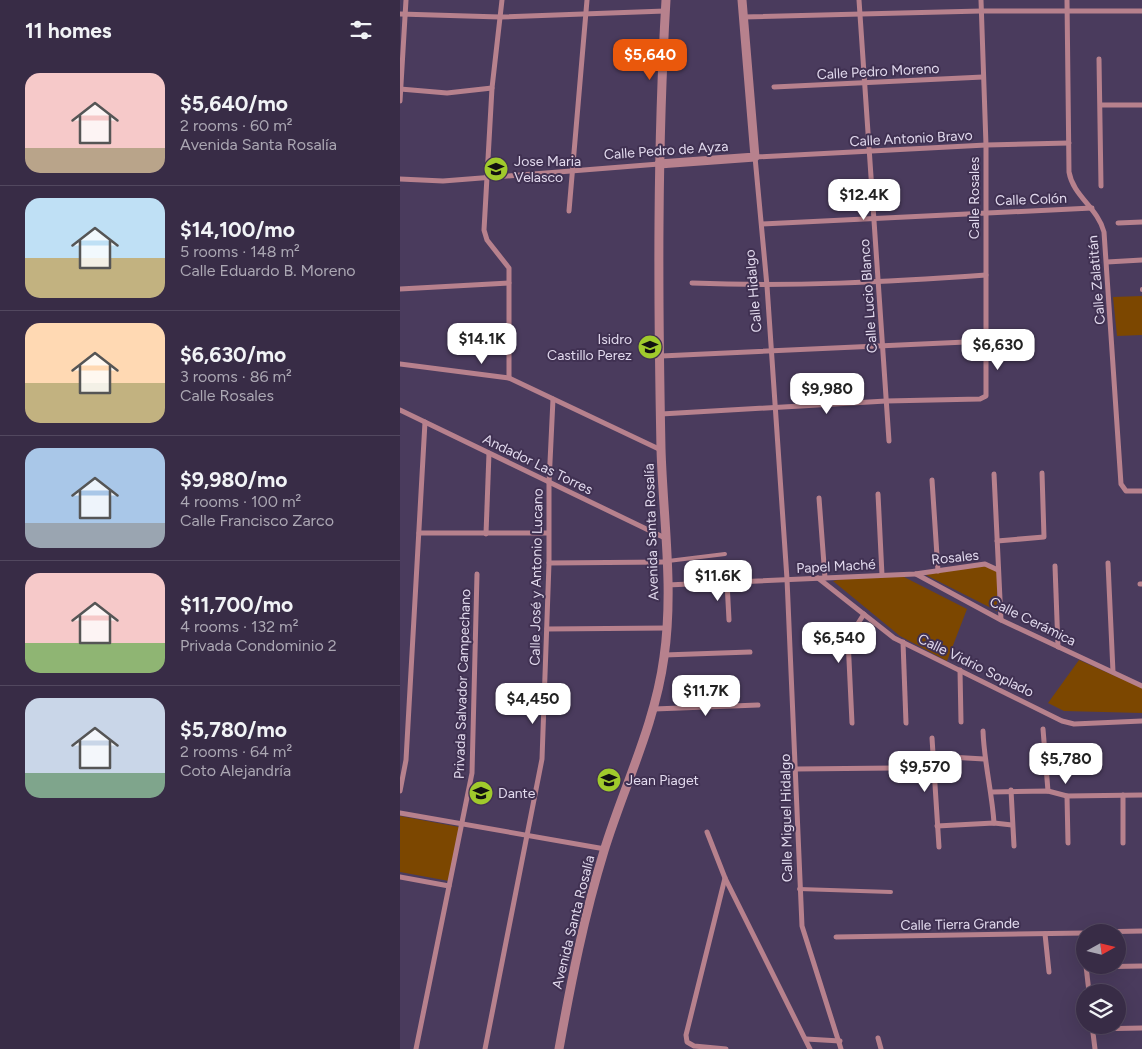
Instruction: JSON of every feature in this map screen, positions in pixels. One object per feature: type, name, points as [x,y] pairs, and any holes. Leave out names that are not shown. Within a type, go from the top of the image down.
[{"type":"street","points":[[400,101],[402,14],[406,0]]},
{"type":"street","points":[[502,0],[492,88],[484,235],[509,268],[509,378]]},
{"type":"street","points":[[569,211],[587,0]]},
{"type":"street","name":"Avenida Santa Rosalía","points":[[559,1049],[580,942],[605,850],[654,709],[664,655],[668,585],[661,450],[659,164],[666,0]]},
{"type":"street","name":"Calle Hidalgo","points":[[742,0],[767,286],[787,579]]},
{"type":"street","name":"Calle Lucio Blanco","points":[[859,0],[889,442]]},
{"type":"street","name":"Calle Rosales","points":[[886,401],[980,398],[986,396],[988,341],[986,145],[981,0]]},
{"type":"street","name":"Calle Zalatitán","points":[[1067,0],[1070,181],[1074,189],[1092,208],[1102,224],[1107,262],[1121,484],[1126,491],[1142,490]]},
{"type":"street","points":[[402,14],[500,17],[665,11]]},
{"type":"street","points":[[744,17],[981,11],[1142,11]]},
{"type":"street","points":[[1099,59],[1101,186]]},
{"type":"street","name":"Calle Pedro Moreno","points":[[774,87],[984,77]]},
{"type":"street","points":[[400,89],[447,93],[492,88]]},
{"type":"street","points":[[1101,105],[1142,105]]},
{"type":"street","name":"Calle Antonio Bravo","points":[[755,157],[986,145],[1069,144]]},
{"type":"street","name":"Calle Pedro de Ayza","points":[[400,179],[443,181],[755,157]]},
{"type":"street","name":"Calle Colón","points":[[762,224],[1092,208]]},
{"type":"street","points":[[1118,223],[1142,222]]},
{"type":"street","points":[[1107,262],[1142,260]]},
{"type":"street","points":[[692,283],[767,286],[878,282],[986,275]]},
{"type":"street","points":[[400,289],[510,284]]},
{"type":"street","points":[[661,356],[988,341]]},
{"type":"street","points":[[400,364],[509,378],[661,450]]},
{"type":"street","name":"Calle José y Antonio Lucano","points":[[485,1049],[542,759],[549,563],[549,483],[554,399]]},
{"type":"street","points":[[661,414],[886,401]]},
{"type":"street","name":"Andador Las Torres","points":[[400,410],[665,538]]},
{"type":"street","points":[[400,791],[406,760],[425,422]]},
{"type":"street","points":[[486,534],[489,453]]},
{"type":"street","points":[[997,542],[1044,537],[1042,473]]},
{"type":"street","points":[[994,474],[1000,620]]},
{"type":"street","points":[[932,480],[938,571]]},
{"type":"street","points":[[878,494],[882,575]]},
{"type":"street","points":[[819,498],[825,578]]},
{"type":"street","points":[[419,533],[548,534]]},
{"type":"street","points":[[549,563],[666,562]]},
{"type":"street","points":[[1108,563],[1113,672]]},
{"type":"street","name":"Rosales","points":[[915,574],[986,564],[998,570]]},
{"type":"street","points":[[1055,566],[1058,647]]},
{"type":"street","name":"Privada Salvador Campechano","points":[[416,1049],[463,825],[472,773],[477,574]]},
{"type":"street","name":"Papel Maché","points":[[668,585],[915,574]]},
{"type":"street","name":"Calle Cerámica","points":[[915,574],[1000,620],[1142,686]]},
{"type":"street","name":"Calle Vidrio Soplado","points":[[818,578],[903,642],[1068,723],[1142,721]]},
{"type":"street","name":"Calle Miguel Hidalgo","points":[[787,579],[796,769],[798,889],[802,926],[841,1049]]},
{"type":"street","points":[[727,582],[729,620]]},
{"type":"street","points":[[852,723],[848,639],[864,614]]},
{"type":"street","points":[[547,629],[666,628]]},
{"type":"street","points":[[903,642],[906,723]]},
{"type":"street","points":[[664,655],[750,652]]},
{"type":"street","points":[[960,670],[961,722]]},
{"type":"street","points":[[654,709],[758,704]]},
{"type":"street","points":[[1043,729],[1048,791]]},
{"type":"street","points":[[983,731],[984,759],[992,792],[994,823]]},
{"type":"street","points":[[932,738],[939,848]]},
{"type":"street","points":[[932,756],[984,759]]},
{"type":"street","points":[[796,769],[895,768]]},
{"type":"street","points":[[1011,790],[1014,846]]},
{"type":"street","points":[[992,792],[1011,790],[1048,791],[1067,796],[1142,794]]},
{"type":"street","points":[[1123,795],[1123,843]]},
{"type":"street","points":[[1067,796],[1068,843]]},
{"type":"street","points":[[400,813],[605,850]]},
{"type":"street","points":[[937,826],[994,823],[1012,825]]},
{"type":"street","points":[[707,832],[725,878],[810,1049]]},
{"type":"street","points":[[400,877],[449,886]]},
{"type":"street","points":[[725,878],[686,1035],[688,1042],[694,1046],[726,1049]]},
{"type":"street","points":[[1126,931],[1142,931]]},
{"type":"street","name":"Calle Tierra Grande","points":[[836,937],[1076,933]]},
{"type":"street","points":[[1045,934],[1049,972]]},
{"type":"street","points":[[1126,966],[1142,966]]},
{"type":"street","points":[[1126,1028],[1142,1028]]},
{"type":"street","points":[[1093,1034],[1095,1049]]},
{"type":"street","points":[[878,1038],[880,1049]]},
{"type":"street","points":[[806,1039],[840,1041]]},
{"type":"lane","points":[[666,562],[725,554]]},
{"type":"lane","points":[[798,889],[892,892]]},
{"type":"shaded area","points":[[1142,296],[1142,335],[1117,336],[1113,297]]},
{"type":"shaded area","points":[[985,566],[997,571],[997,611],[924,574]]},
{"type":"shaded area","points":[[851,577],[904,577],[967,609],[947,661],[900,636],[833,581]]},
{"type":"shaded area","points":[[1079,660],[1142,688],[1142,713],[1064,711],[1048,703]]},
{"type":"shaded area","points":[[400,816],[459,827],[449,881],[400,872]]},
{"type":"place","name":"Jose Maria Velasco","points":[[496,169]]},
{"type":"place","name":"Isidro Castillo Perez","points":[[650,347]]},
{"type":"place","name":"Jean Piaget","points":[[609,780]]},
{"type":"place","name":"Dante","points":[[481,793]]}]
